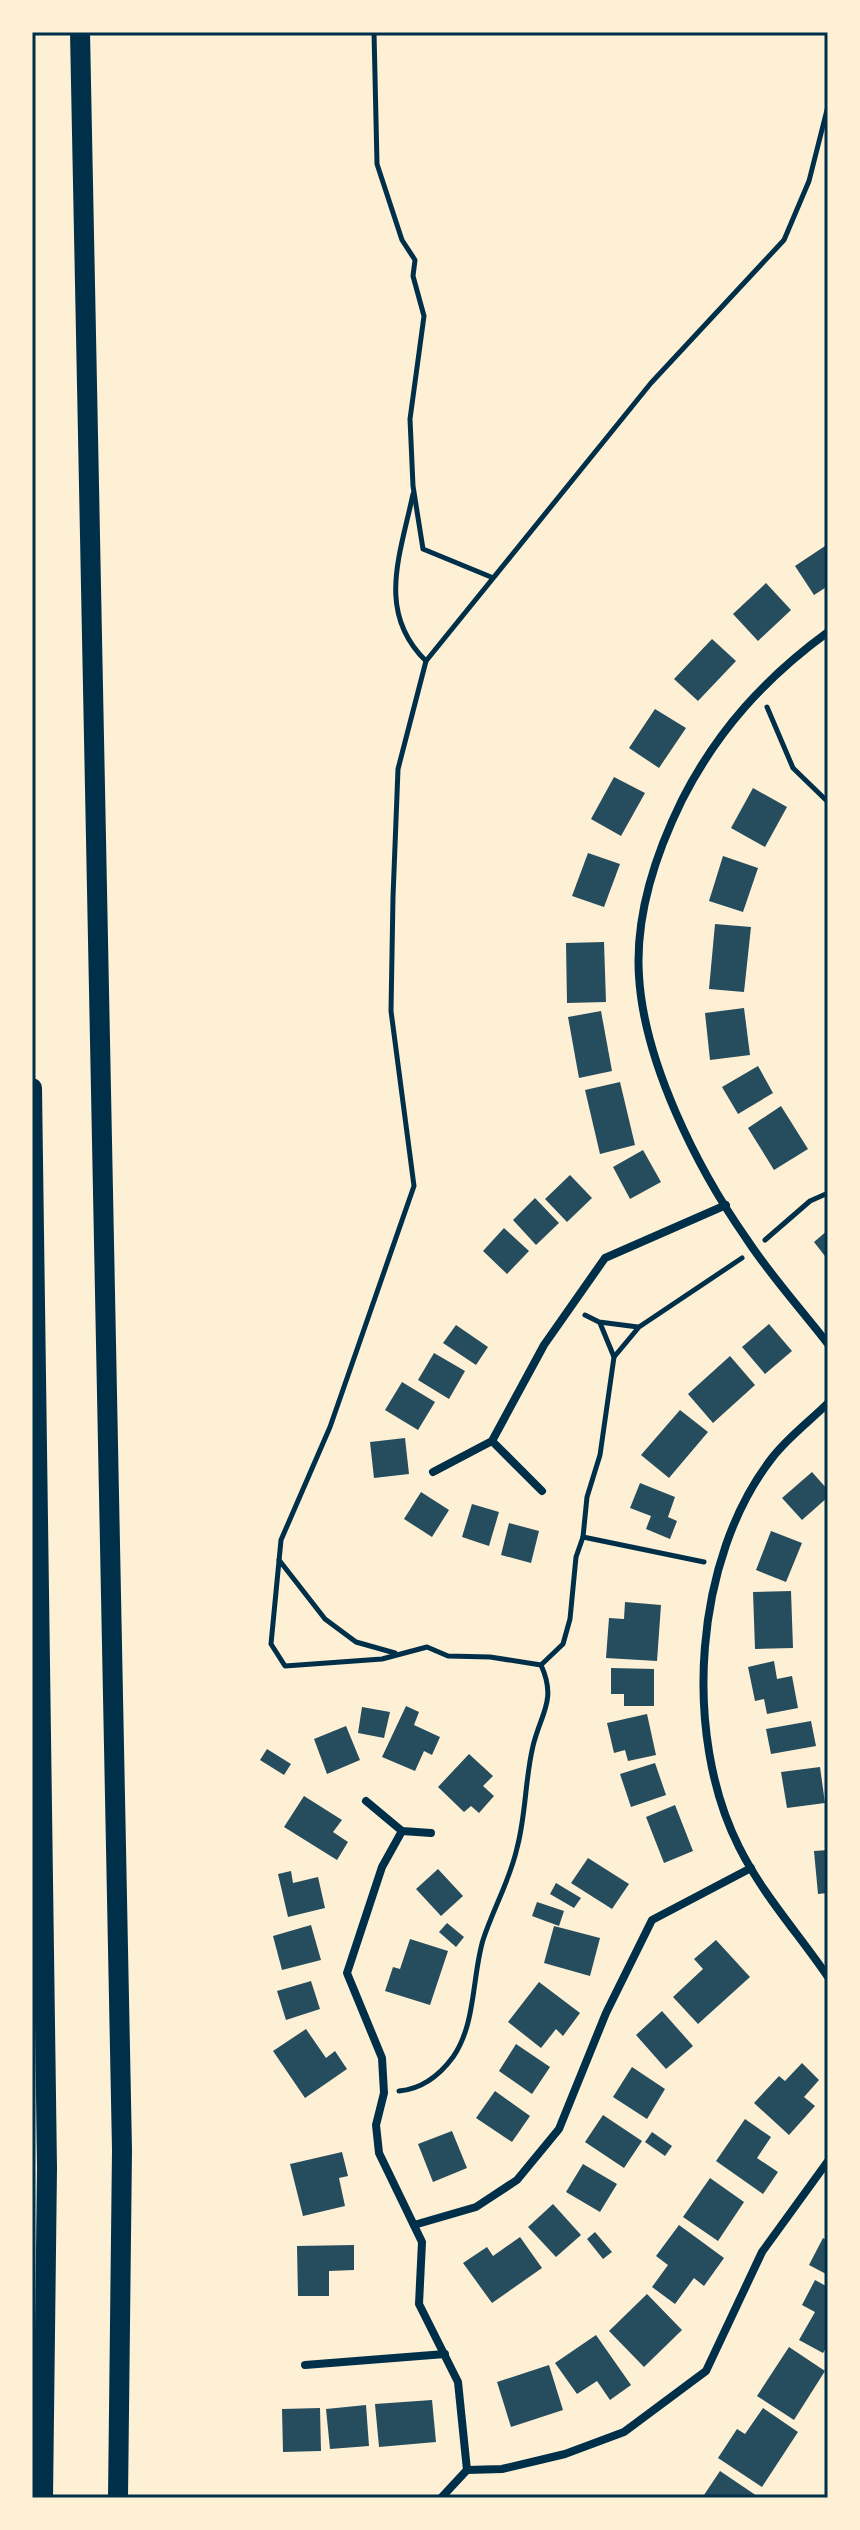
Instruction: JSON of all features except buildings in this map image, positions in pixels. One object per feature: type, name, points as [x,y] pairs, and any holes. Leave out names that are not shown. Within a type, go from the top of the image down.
[{"type":"highway","points":[[80,32],[122,2150],[118,2498]]},
{"type":"highway","points":[[32,1088],[47,2168],[43,2498]]},
{"type":"street","points":[[828,632],[760,689],[727,726],[701,764],[670,825],[652,877],[642,921],[639,961],[644,1012],[660,1071],[676,1112],[726,1205],[754,1249],[828,1344]]},
{"type":"street","points":[[433,1472],[492,1441],[544,1345],[605,1258],[726,1205]]},
{"type":"street","points":[[828,1403],[772,1458],[735,1520],[720,1565],[704,1635],[706,1730],[721,1799],[738,1845],[774,1907],[828,1975]]},
{"type":"street","points":[[492,1441],[542,1491]]},
{"type":"street","points":[[366,1801],[402,1831],[431,1833]]},
{"type":"street","points":[[402,1831],[382,1867],[347,1973],[382,2058],[384,2093],[376,2125],[379,2153],[422,2242],[419,2304],[458,2382],[467,2470]]},
{"type":"street","points":[[414,2225],[476,2207],[517,2180],[559,2129],[606,2013],[652,1920],[751,1868]]},
{"type":"street","points":[[441,2498],[467,2470],[502,2469],[565,2454],[624,2432],[706,2371],[762,2252],[828,2161]]},
{"type":"street","points":[[305,2365],[445,2354]]},
{"type":"path","points":[[374,32],[377,164],[402,240],[415,260],[413,276],[424,316],[410,419],[414,490],[423,549],[491,577]]},
{"type":"path","points":[[541,1665],[490,1657],[448,1656],[427,1647],[382,1659],[285,1666],[271,1644],[281,1540],[330,1427],[414,1186],[391,1011],[398,769],[426,661],[491,577],[581,474],[651,383],[784,240],[809,181],[828,106]]},
{"type":"path","points":[[414,490],[394,595],[407,643],[426,661]]},
{"type":"path","points":[[760,689],[793,768],[828,802]]},
{"type":"path","points":[[614,1357],[639,1327],[754,1249],[810,1201],[828,1193]]},
{"type":"path","points":[[541,1665],[563,1644],[570,1619],[576,1557],[583,1537],[587,1497],[600,1455],[614,1357],[599,1322],[639,1327]]},
{"type":"path","points":[[583,1537],[720,1565]]},
{"type":"path","points":[[279,1559],[325,1619],[356,1642],[398,1654]]},
{"type":"path","points":[[384,2093],[415,2089],[434,2078],[453,2056],[466,2030],[483,1938],[518,1848],[533,1746],[548,1704],[550,1685],[541,1665]]}]
